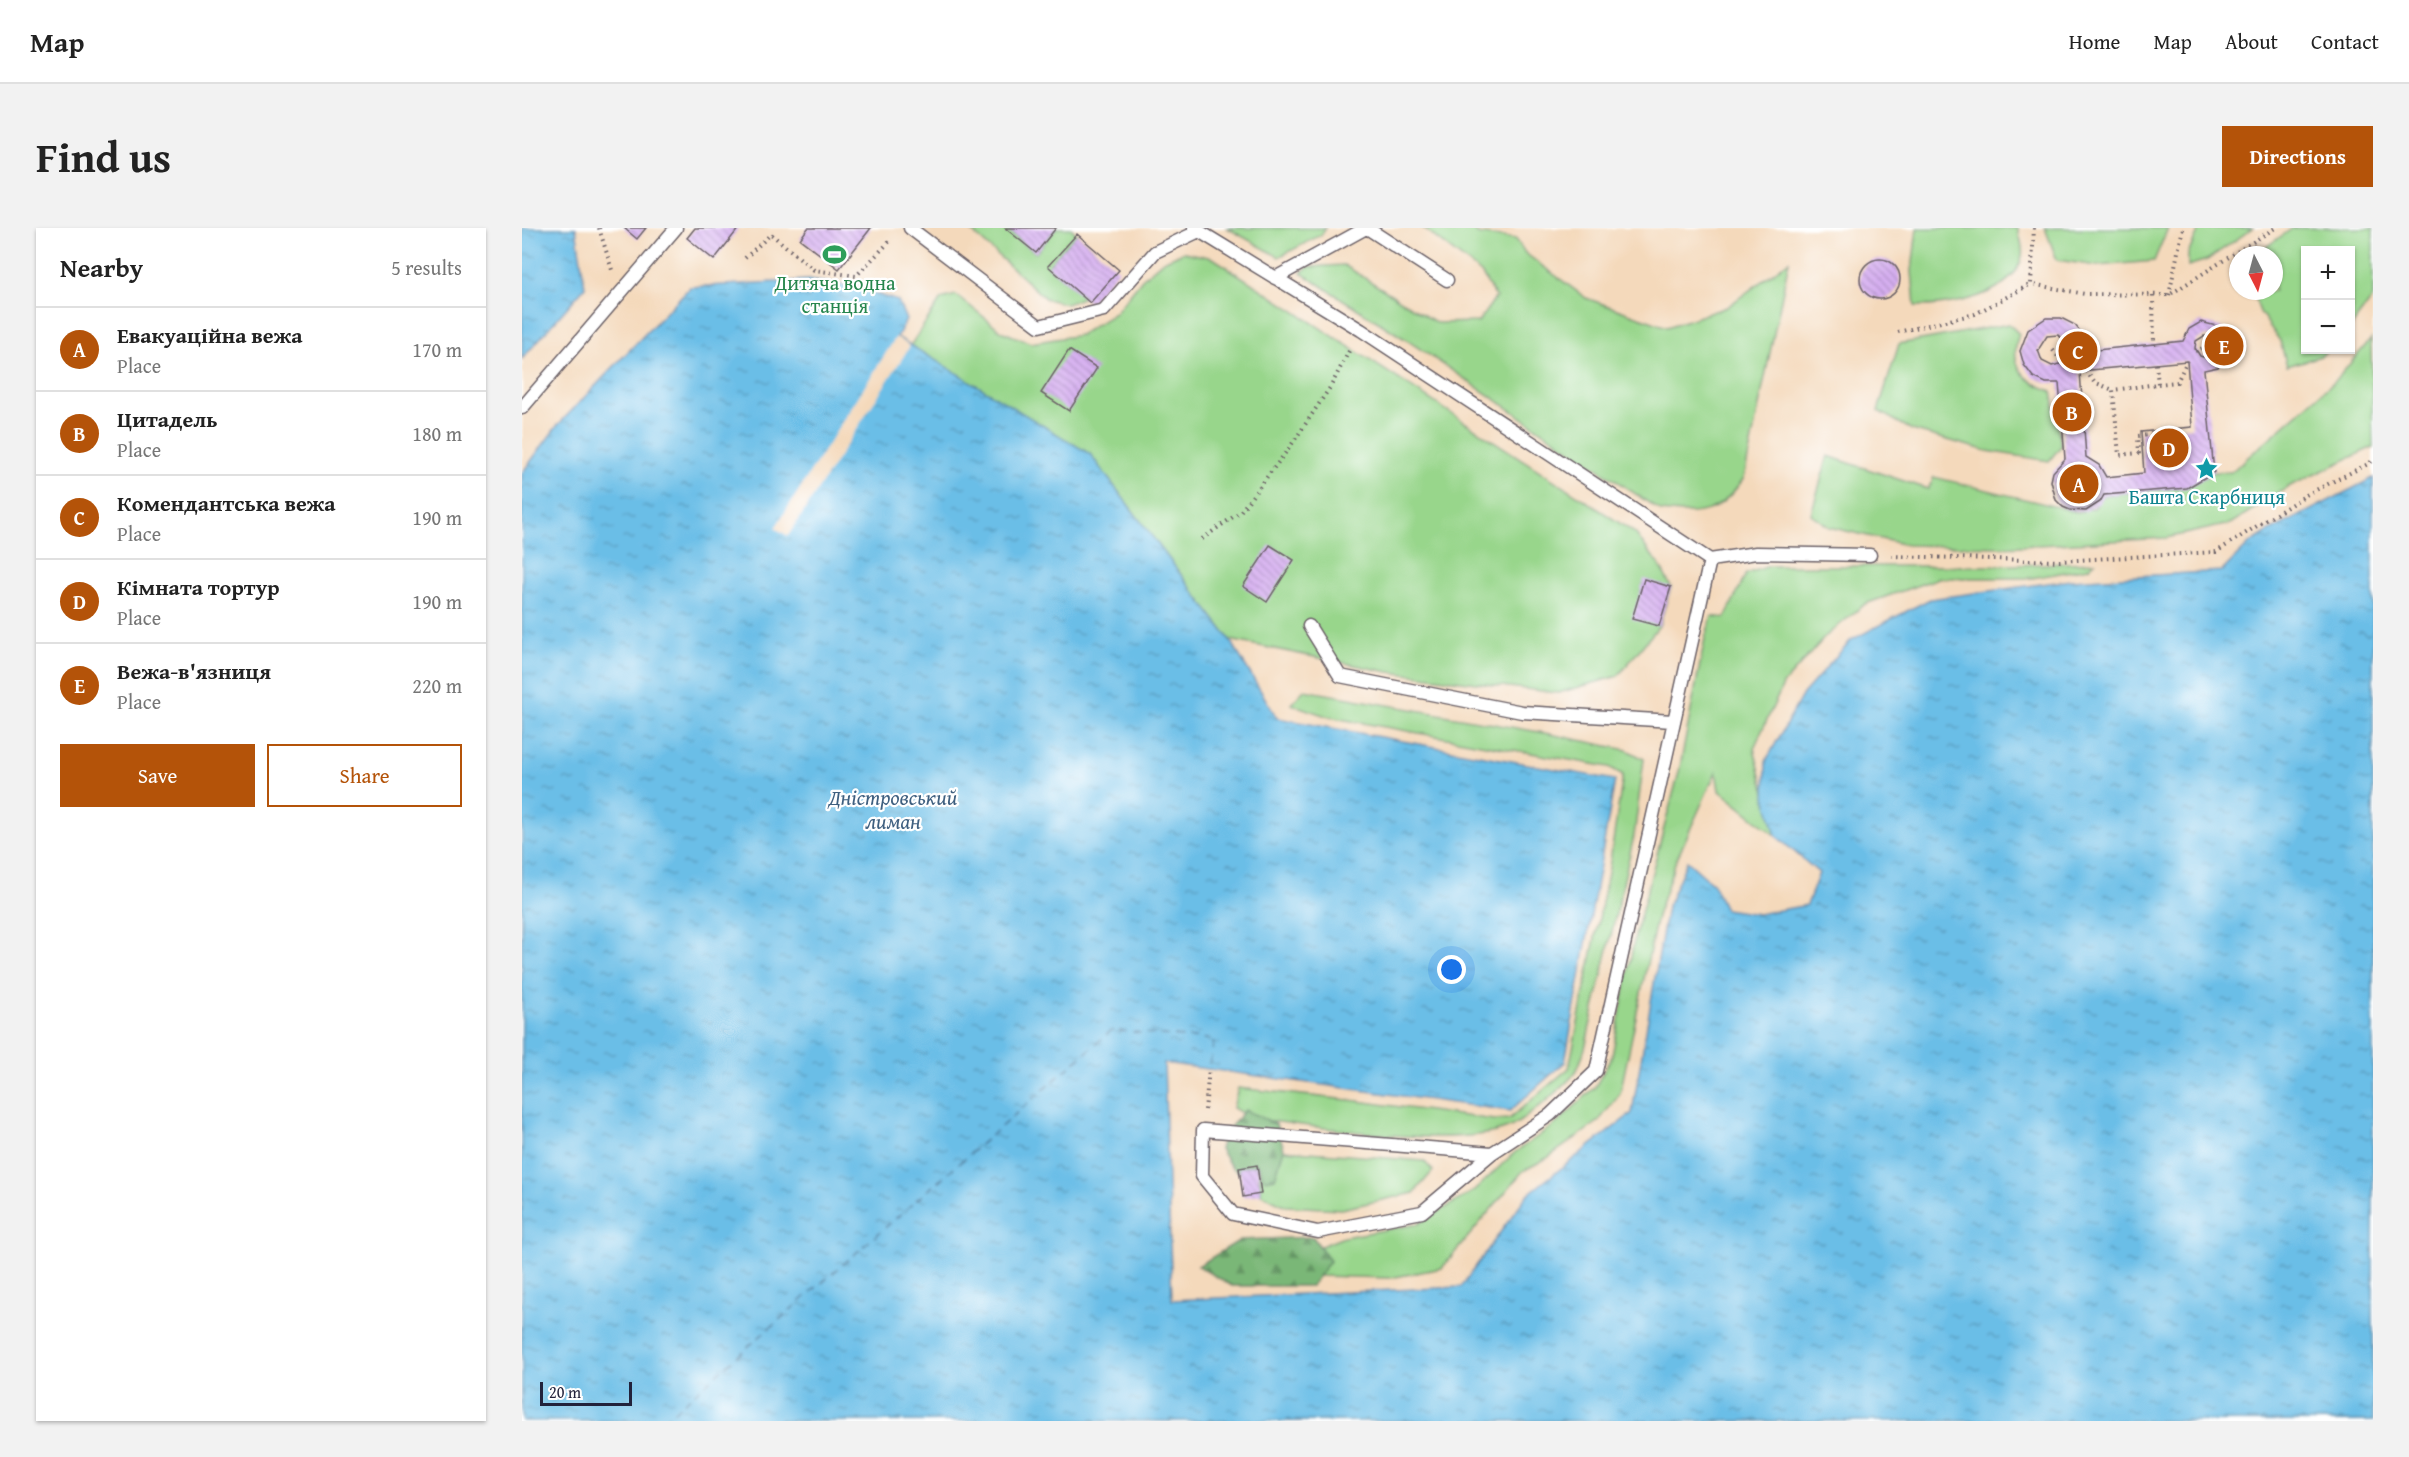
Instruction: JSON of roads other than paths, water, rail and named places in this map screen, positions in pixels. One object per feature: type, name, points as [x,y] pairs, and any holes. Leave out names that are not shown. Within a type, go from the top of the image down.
[{"type":"lane","points":[[522,408],[676,228]]},
{"type":"lane","points":[[910,228],[1039,326],[1104,310],[1155,252],[1196,230],[1361,330],[1710,560],[1756,553],[1870,555]]},
{"type":"lane","points":[[1275,278],[1367,228],[1447,280]]},
{"type":"lane","points":[[1491,1153],[1203,1130],[1202,1176],[1233,1214],[1318,1232],[1422,1212],[1491,1153],[1550,1115],[1596,1071],[1672,721],[1710,560]]},
{"type":"lane","points":[[1309,626],[1340,676],[1522,712],[1672,721]]},
{"type":"water","points":[[522,228],[576,228],[585,287],[522,359]]},
{"type":"water","name":"Дністровський лиман","points":[[809,280],[857,287],[898,301],[906,320],[897,337],[1090,454],[1230,640],[1277,718],[1615,780],[1565,1062],[1510,1111],[1164,1063],[1172,1300],[1461,1287],[1527,1195],[1632,1113],[1667,907],[1687,861],[1713,884],[1725,909],[1758,914],[1807,905],[1819,873],[1776,836],[1765,796],[1766,761],[1803,694],[1851,640],[1930,599],[2071,580],[2222,571],[2249,544],[2266,533],[2373,478],[2373,1421],[522,1421],[522,473],[557,426],[690,287]]},
{"type":"place","name":"Дитяча водна станція","points":[[835,254]]},
{"type":"place","name":"Вежа-в'язниця","points":[[2224,346]]},
{"type":"place","name":"Комендантська вежа","points":[[2078,351]]},
{"type":"place","name":"Цитадель","points":[[2072,412]]},
{"type":"place","name":"Кімната тортур","points":[[2169,448]]},
{"type":"place","name":"Башта Скарбниця","points":[[2207,469]]},
{"type":"place","name":"Евакуаційна вежа","points":[[2079,484]]}]
